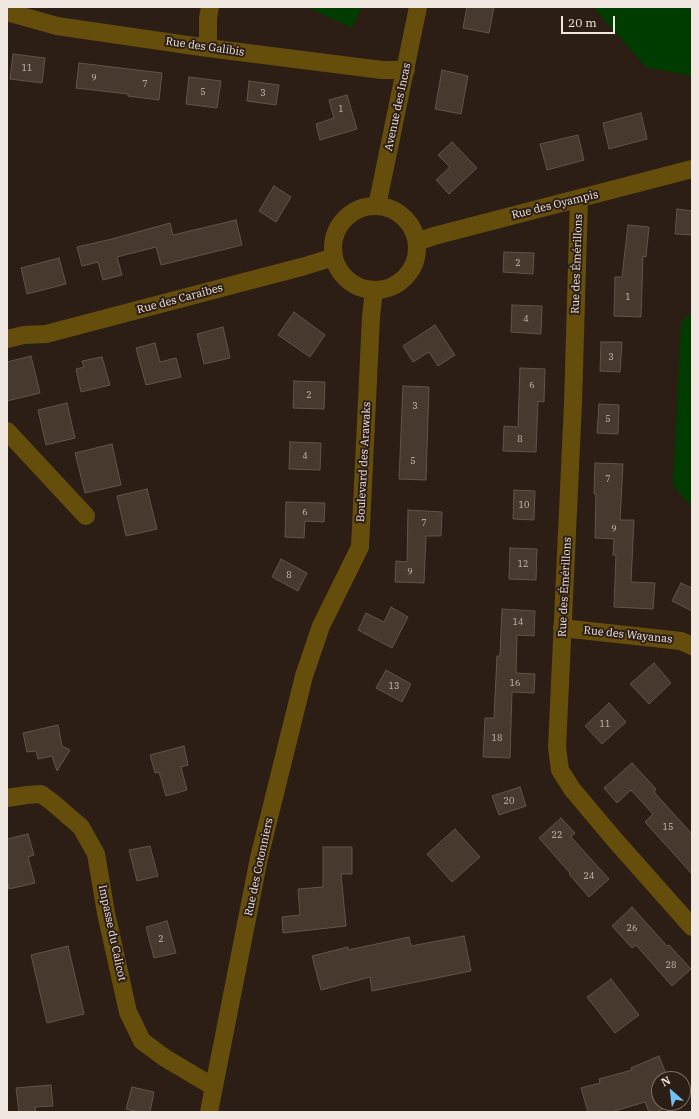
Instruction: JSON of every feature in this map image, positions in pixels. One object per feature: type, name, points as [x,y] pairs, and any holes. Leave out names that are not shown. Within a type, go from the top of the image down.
[{"type":"street","points":[[208,48],[208,18],[210,7]]},
{"type":"street","name":"Avenue des Incas","points":[[377,206],[418,7]]},
{"type":"street","name":"Rue des Galibis","points":[[7,12],[57,26],[208,48],[382,70],[406,70]]},
{"type":"street","name":"Rue des Oyampis","points":[[417,242],[434,236],[692,169]]},
{"type":"street","name":"Rue des Émérillons","points":[[579,199],[573,403],[557,748],[560,770],[572,789],[692,927]]},
{"type":"street","points":[[377,206],[389,208],[399,213],[408,221],[414,231],[417,242],[417,257],[411,270],[401,281],[388,288],[374,290],[363,289],[353,284],[344,277],[338,268],[334,257],[334,242],[338,228],[348,216],[362,208],[377,206]]},
{"type":"street","name":"Rue des Caraibes","points":[[16,337],[46,334],[305,266],[334,257]]},
{"type":"street","name":"Boulevard des Arawaks","points":[[321,626],[360,547],[371,317],[374,290]]},
{"type":"street","points":[[7,431],[86,516]]},
{"type":"street","name":"Rue des Cotonniers","points":[[209,1112],[259,858],[304,676],[321,626]]},
{"type":"street","name":"Rue des Wayanas","points":[[562,628],[681,641],[692,646]]},
{"type":"street","name":"Impasse du Calicot","points":[[7,798],[41,794],[81,827],[96,854],[106,913],[128,1012],[142,1041],[165,1058],[214,1087]]},
{"type":"green space","points":[[307,7],[362,7],[352,28]]},
{"type":"green space","points":[[593,7],[692,7],[692,76],[646,67]]},
{"type":"green space","points":[[692,312],[692,507],[673,485],[681,323]]},
{"type":"building","points":[[467,7],[494,7],[489,33],[463,28]]},
{"type":"building","points":[[13,54],[45,58],[42,83],[10,79]]},
{"type":"building","points":[[79,63],[162,73],[159,100],[128,96],[128,94],[76,88]]},
{"type":"building","points":[[442,70],[468,76],[461,114],[435,109]]},
{"type":"building","points":[[189,77],[221,81],[217,108],[186,104]]},
{"type":"building","points":[[249,81],[279,85],[276,105],[247,101]]},
{"type":"building","points":[[347,95],[357,129],[320,140],[316,124],[334,118],[329,100]]},
{"type":"building","points":[[641,113],[647,139],[609,149],[603,123]]},
{"type":"building","points":[[578,135],[584,160],[547,170],[540,144]]},
{"type":"building","points":[[452,142],[477,168],[449,194],[436,180],[450,167],[438,155]]},
{"type":"building","points":[[274,186],[291,197],[276,222],[259,211]]},
{"type":"building","points":[[677,209],[692,211],[692,235],[675,234]]},
{"type":"building","points":[[236,220],[242,245],[161,265],[156,247],[117,257],[122,275],[103,280],[98,262],[82,266],[77,247],[170,223],[173,235]]},
{"type":"building","points":[[628,225],[649,227],[646,257],[643,256],[641,317],[614,316],[615,277],[622,277]]},
{"type":"building","points":[[504,252],[534,253],[533,274],[503,272]]},
{"type":"building","points":[[59,258],[66,284],[27,294],[21,268]]},
{"type":"building","points":[[512,305],[542,306],[541,334],[511,332]]},
{"type":"building","points":[[294,312],[325,335],[310,357],[278,335]]},
{"type":"building","points":[[435,325],[455,355],[438,366],[429,352],[413,362],[403,346]]},
{"type":"building","points":[[223,327],[230,358],[204,364],[197,334]]},
{"type":"building","points":[[601,342],[622,342],[620,372],[600,371]]},
{"type":"building","points":[[155,343],[160,362],[176,358],[181,377],[146,385],[136,348]]},
{"type":"building","points":[[31,356],[40,393],[7,401],[7,362]]},
{"type":"building","points":[[102,357],[110,385],[81,392],[76,369],[84,367],[82,361]]},
{"type":"building","points":[[520,368],[545,369],[544,402],[538,401],[536,452],[503,451],[504,426],[518,427]]},
{"type":"building","points":[[294,381],[325,382],[324,409],[293,408]]},
{"type":"building","points":[[403,386],[429,387],[426,480],[399,479]]},
{"type":"building","points":[[67,403],[75,438],[46,445],[38,410]]},
{"type":"building","points":[[599,404],[619,405],[618,434],[597,433]]},
{"type":"building","points":[[290,442],[321,443],[320,470],[289,469]]},
{"type":"building","points":[[112,444],[121,485],[85,493],[75,453]]},
{"type":"building","points":[[595,463],[623,464],[620,520],[634,520],[631,582],[655,583],[653,609],[614,607],[616,555],[613,555],[614,539],[595,538]]},
{"type":"building","points":[[147,489],[157,529],[126,536],[117,496]]},
{"type":"building","points":[[514,490],[535,491],[534,520],[513,519]]},
{"type":"building","points":[[286,502],[325,503],[324,522],[305,521],[304,538],[285,537]]},
{"type":"building","points":[[408,510],[442,512],[441,536],[426,536],[424,583],[395,582],[396,561],[407,562]]},
{"type":"building","points":[[510,548],[537,549],[536,580],[509,579]]},
{"type":"building","points":[[281,559],[307,573],[298,591],[272,577]]},
{"type":"building","points":[[681,583],[692,588],[692,611],[672,601]]},
{"type":"building","points":[[391,607],[408,617],[392,648],[358,630],[366,613],[384,622]]},
{"type":"building","points":[[502,609],[535,611],[534,636],[517,635],[516,673],[535,674],[534,693],[512,692],[510,758],[483,757],[485,718],[494,718],[497,656],[500,656]]},
{"type":"building","points":[[654,663],[671,683],[649,704],[630,684]]},
{"type":"building","points":[[386,670],[411,684],[402,702],[376,688]]},
{"type":"building","points":[[609,703],[626,722],[602,744],[585,726]]},
{"type":"building","points":[[58,725],[62,746],[70,750],[57,771],[52,756],[38,759],[36,751],[27,752],[23,733]]},
{"type":"building","points":[[184,746],[188,765],[181,767],[187,790],[166,796],[159,772],[155,773],[150,755]]},
{"type":"building","points":[[632,763],[656,789],[654,792],[692,834],[692,874],[645,822],[653,814],[631,790],[617,803],[604,788]]},
{"type":"building","points":[[520,787],[526,806],[499,815],[492,796]]},
{"type":"building","points":[[561,818],[575,833],[571,837],[609,879],[589,897],[539,838]]},
{"type":"building","points":[[455,829],[480,857],[452,882],[427,854]]},
{"type":"building","points":[[28,834],[34,855],[28,857],[35,883],[9,889],[7,880],[7,839]]},
{"type":"building","points":[[150,846],[158,876],[137,881],[129,850]]},
{"type":"building","points":[[323,847],[352,847],[352,874],[341,874],[346,926],[283,933],[282,917],[300,915],[298,889],[323,887]]},
{"type":"building","points":[[632,907],[667,946],[669,945],[691,969],[672,986],[636,945],[632,948],[612,926]]},
{"type":"building","points":[[167,921],[176,953],[154,958],[146,927]]},
{"type":"building","points":[[464,936],[471,971],[372,991],[370,977],[321,990],[312,956],[348,947],[348,950],[409,937],[411,946]]},
{"type":"building","points":[[68,946],[84,1014],[47,1023],[31,955]]},
{"type":"building","points":[[611,979],[639,1015],[615,1033],[587,997]]},
{"type":"building","points":[[659,1056],[665,1071],[651,1071],[651,1111],[658,1111],[649,1112],[645,1102],[611,1112],[588,1112],[581,1088],[600,1083],[599,1079],[632,1070],[631,1068]]},
{"type":"building","points":[[51,1085],[53,1106],[35,1107],[36,1112],[19,1112],[16,1088]]},
{"type":"building","points":[[132,1087],[154,1092],[150,1112],[139,1112],[126,1109]]}]
